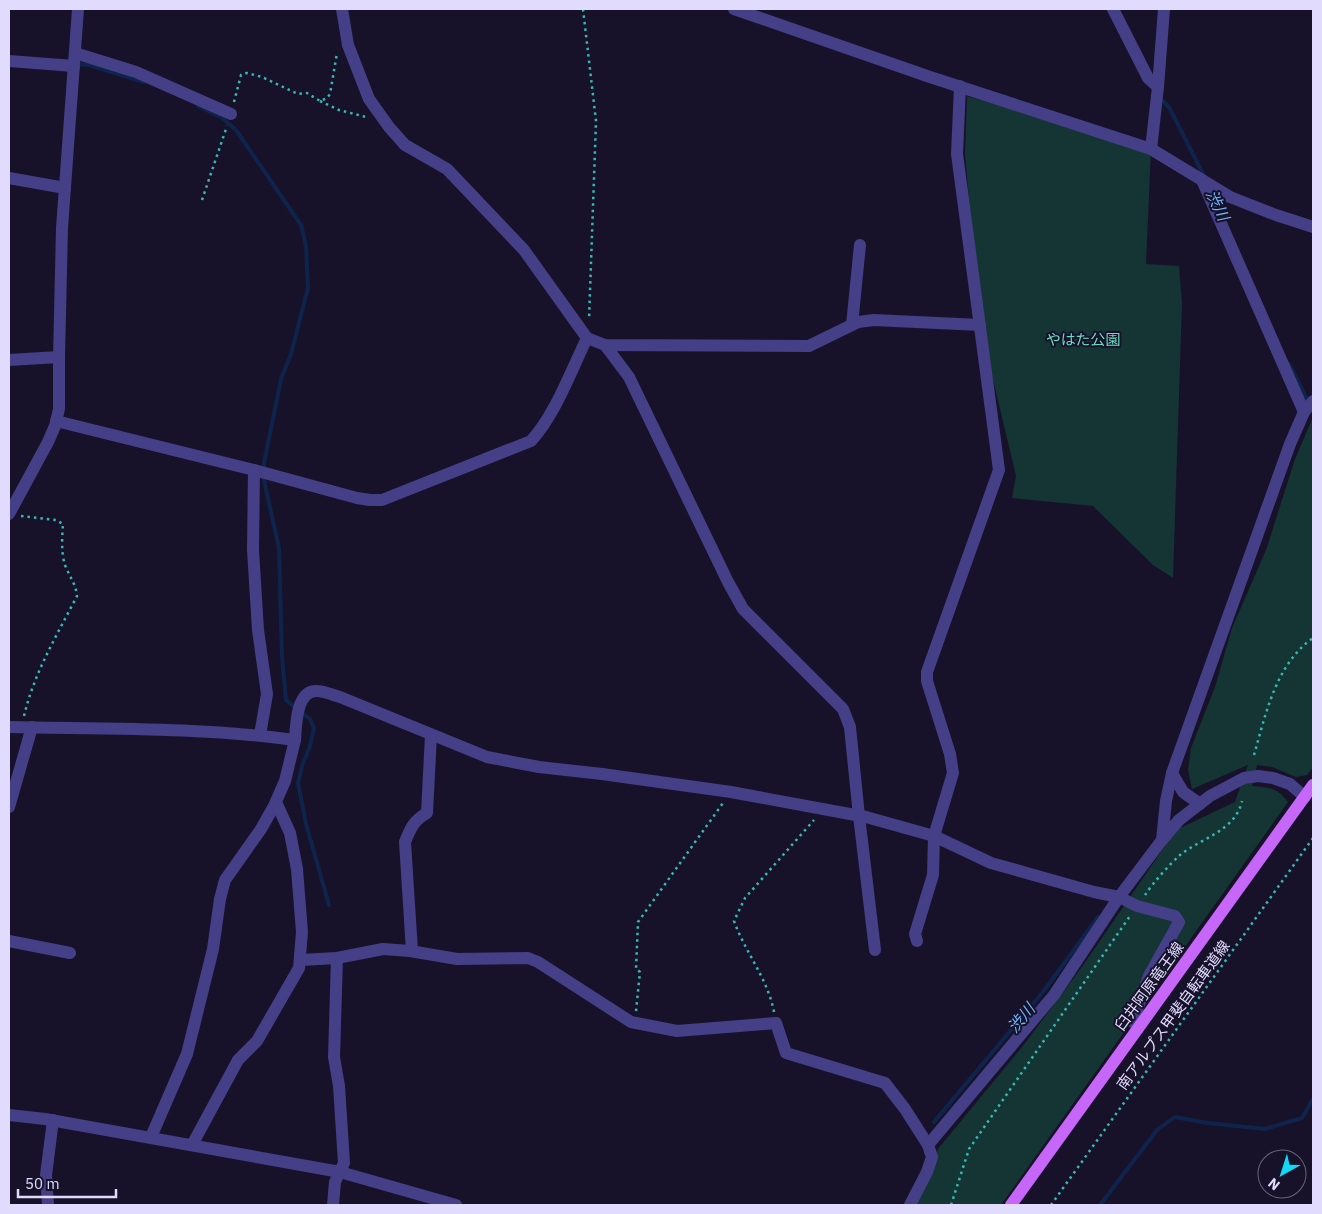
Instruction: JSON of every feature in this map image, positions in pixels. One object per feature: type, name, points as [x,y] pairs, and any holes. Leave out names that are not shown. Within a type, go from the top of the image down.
[{"type":"main road","name":"臼井阿原竜王線","points":[[1011,1205],[1313,785]]},
{"type":"street","points":[[13,515],[48,442],[60,409],[59,357],[62,228],[78,9]]},
{"type":"street","points":[[342,9],[348,42],[368,99],[406,145],[447,169],[524,250],[586,338],[605,345],[809,346],[858,322],[874,320],[980,325]]},
{"type":"street","points":[[734,9],[1151,149],[1230,197],[1313,227]]},
{"type":"street","points":[[1112,9],[1148,78],[1158,87]]},
{"type":"street","points":[[1151,149],[1164,9]]},
{"type":"street","points":[[9,61],[75,60],[136,72],[231,114]]},
{"type":"street","points":[[917,942],[915,934],[933,875],[934,836],[953,773],[950,754],[927,681],[927,672],[999,470],[957,154],[960,86]]},
{"type":"street","points":[[9,178],[65,188]]},
{"type":"street","points":[[1202,180],[1304,412]]},
{"type":"street","points":[[852,325],[860,245]]},
{"type":"street","points":[[56,421],[254,470],[357,498],[382,500],[531,441],[548,418],[586,338]]},
{"type":"street","points":[[605,345],[629,377],[728,582],[743,609],[843,709],[850,727],[875,950]]},
{"type":"street","points":[[9,360],[59,357]]},
{"type":"street","points":[[1162,840],[1166,801],[1172,773],[1290,444],[1304,412],[1313,401]]},
{"type":"street","points":[[254,470],[254,550],[258,630],[268,694],[260,736]]},
{"type":"street","points":[[151,1138],[187,1054],[214,949],[220,899],[225,880],[261,829],[276,802],[284,781],[294,740],[299,704],[310,692],[317,691],[340,697],[431,736],[487,757],[539,767],[731,792],[859,816],[934,836],[991,863],[1118,897],[1137,906],[1174,916],[1179,922],[1149,976],[1133,1021],[1138,1029]]},
{"type":"street","points":[[9,807],[21,728],[122,728],[260,736],[294,740]]},
{"type":"street","points":[[412,951],[405,842],[410,828],[419,818],[427,813],[431,736]]},
{"type":"street","points":[[1172,773],[1182,792],[1200,804]]},
{"type":"street","points":[[928,1145],[1054,996],[1118,897],[1179,820],[1229,785],[1244,778],[1258,776],[1273,778],[1290,784],[1305,796]]},
{"type":"street","points":[[192,1145],[238,1060],[257,1041],[299,968],[301,960],[302,932],[297,869],[290,833],[276,802]]},
{"type":"street","points":[[9,941],[70,953]]},
{"type":"street","points":[[301,960],[337,958],[383,949],[412,951],[457,959],[528,958],[634,1023],[677,1031],[776,1023],[786,1053],[885,1083],[906,1109],[928,1145],[932,1157],[927,1172],[910,1205]]},
{"type":"street","points":[[333,1205],[335,1182],[344,1163],[340,1086],[334,1058],[337,958]]},
{"type":"street","points":[[9,1115],[53,1120],[340,1172],[456,1205]]},
{"type":"street","points":[[48,1205],[46,1175],[53,1120]]},
{"type":"path","points":[[583,9],[596,121],[589,318],[586,338]]},
{"type":"path","points":[[320,101],[327,98],[330,94],[338,44],[348,42]]},
{"type":"path","points":[[202,200],[231,114],[241,75],[247,73],[262,77],[298,94],[307,93],[339,110],[385,121]]},
{"type":"path","points":[[13,515],[56,520],[63,524],[62,540],[65,564],[76,588],[77,596],[41,666],[28,698],[21,728]]},
{"type":"path","points":[[1254,755],[1278,682],[1289,661],[1302,646],[1313,638]]},
{"type":"path","points":[[634,1023],[640,972],[636,969],[638,922],[731,792]]},
{"type":"path","points":[[951,1205],[969,1149],[1137,906],[1179,856],[1223,829],[1240,812],[1242,801]]},
{"type":"path","points":[[776,1023],[771,997],[734,921],[745,898],[823,809]]},
{"type":"path","name":"南アルプス甲斐自転車道線","points":[[1051,1205],[1313,838]]},
{"type":"green space","name":"やはた公園","points":[[967,96],[1151,149],[1146,264],[1179,266],[1182,303],[1173,578],[1153,565],[1093,506],[1012,498],[1016,476],[980,325],[965,154]]},
{"type":"green space","points":[[1313,417],[1313,767],[1307,775],[1296,777],[1272,767],[1257,765],[1252,786],[1272,789],[1288,802],[1001,1205],[915,1205],[935,1162],[938,1149],[1026,1042],[1084,964],[1176,830],[1235,802],[1248,765],[1192,789],[1188,770],[1191,748],[1215,687],[1232,628],[1266,550],[1295,459]]},
{"type":"waterway","points":[[76,64],[89,65],[144,82]]},
{"type":"waterway","name":"渋川","points":[[1159,97],[1169,107],[1205,178]]},
{"type":"waterway","points":[[198,106],[221,117],[236,130],[301,225],[306,246],[308,288],[291,354],[281,379],[263,476],[279,548],[282,657],[286,700],[310,719],[314,728],[298,783],[306,824],[329,905]]},
{"type":"waterway","name":"渋川","points":[[1289,364],[1313,411]]},
{"type":"waterway","name":"渋川","points":[[934,1122],[1043,992],[1098,917]]},
{"type":"waterway","points":[[1100,1205],[1157,1130],[1175,1117],[1208,1123],[1265,1129],[1302,1118],[1313,1099]]}]
